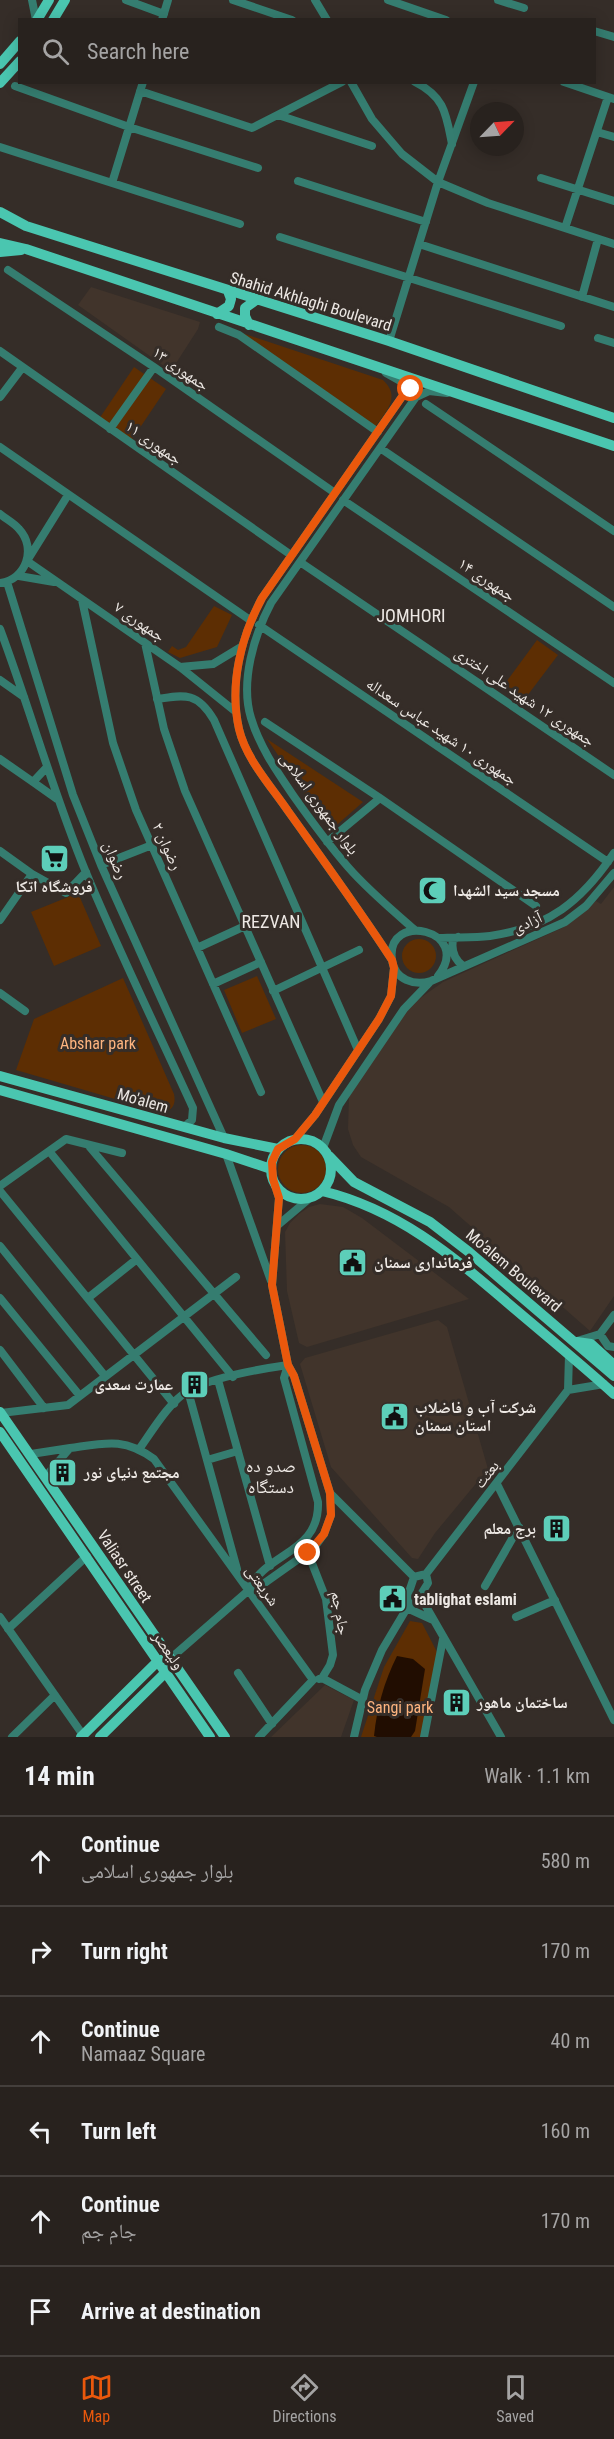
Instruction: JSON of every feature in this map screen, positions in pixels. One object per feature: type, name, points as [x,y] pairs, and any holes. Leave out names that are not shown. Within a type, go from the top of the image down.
[{"type":"main road","points":[[38,18],[49,0]]},
{"type":"main road","points":[[54,18],[65,0]]},
{"type":"main road","points":[[0,64],[18,43]]},
{"type":"main road","points":[[0,83],[18,63]]},
{"type":"main road","name":"Shahid Akhlaghi Boulevard","points":[[0,212],[26,226],[389,341],[614,418]]},
{"type":"main road","points":[[0,243],[26,249],[614,446]]},
{"type":"main road","points":[[0,252],[26,249]]},
{"type":"main road","points":[[217,314],[229,306],[231,299],[228,291]]},
{"type":"main road","points":[[249,324],[245,316],[245,309],[256,300]]},
{"type":"main road","name":"Mo'alem","points":[[0,1076],[224,1138],[278,1149]]},
{"type":"main road","name":"Mo'alem","points":[[0,1090],[226,1154],[272,1174]]},
{"type":"main road","points":[[305,1138],[326,1152],[331,1174],[322,1191],[310,1198],[292,1198],[284,1193],[272,1174],[278,1149],[295,1139],[305,1138]]},
{"type":"main road","name":"Mo'alem Boulevard","points":[[326,1152],[354,1182],[430,1222],[469,1252],[614,1376]]},
{"type":"main road","points":[[345,1196],[343,1189],[354,1182]]},
{"type":"main road","name":"Mo'alem Boulevard","points":[[322,1191],[345,1196],[384,1212],[422,1234],[460,1263],[614,1394]]},
{"type":"main road","points":[[576,1342],[591,1344],[612,1362]]},
{"type":"main road","name":"Valiasr street","points":[[0,1413],[31,1454],[225,1737]]},
{"type":"main road","name":"ولیعصر","points":[[0,1432],[210,1737]]},
{"type":"main road","points":[[21,1461],[31,1454]]},
{"type":"main road","points":[[36,1483],[46,1476]]},
{"type":"main road","points":[[82,1736],[158,1661],[171,1658]]},
{"type":"main road","points":[[100,1737],[166,1672],[171,1658]]},
{"type":"street","points":[[32,0],[36,18]]},
{"type":"street","points":[[126,0],[163,17],[168,0]]},
{"type":"street","points":[[232,0],[286,18]]},
{"type":"street","points":[[315,0],[327,18]]},
{"type":"street","points":[[324,0],[327,18]]},
{"type":"street","points":[[388,0],[440,18]]},
{"type":"street","points":[[498,0],[524,8]]},
{"type":"street","points":[[596,32],[614,37]]},
{"type":"street","points":[[112,183],[141,87],[252,128],[338,84]]},
{"type":"street","points":[[352,84],[372,119],[402,154],[438,182],[488,203],[614,244]]},
{"type":"street","points":[[419,84],[430,90],[446,110],[452,145]]},
{"type":"street","points":[[389,341],[438,182],[473,84]]},
{"type":"street","points":[[565,228],[597,132],[611,98],[570,84]]},
{"type":"street","points":[[15,86],[129,127],[258,168]]},
{"type":"street","points":[[278,115],[372,146]]},
{"type":"street","points":[[597,132],[614,137]]},
{"type":"street","points":[[0,147],[240,224]]},
{"type":"street","points":[[541,178],[614,201]]},
{"type":"street","points":[[298,181],[426,222]]},
{"type":"street","points":[[280,237],[561,326]]},
{"type":"street","points":[[582,297],[598,239]]},
{"type":"street","points":[[419,244],[614,307]]},
{"type":"street","name":"جمهوری ۱۳","points":[[8,270],[154,367],[335,493]]},
{"type":"street","points":[[219,327],[239,335],[378,432]]},
{"type":"street","points":[[598,338],[614,343]]},
{"type":"street","name":"جمهوری ۱۱","points":[[0,351],[291,555]]},
{"type":"street","points":[[110,429],[154,367]]},
{"type":"street","points":[[0,397],[22,368]]},
{"type":"street","points":[[380,369],[402,382],[406,391],[413,390],[416,397],[429,391],[452,393]]},
{"type":"street","name":"بلوار جمهوری اسلامی","points":[[393,964],[358,908],[256,764],[240,732],[236,712],[241,647],[250,620],[291,555],[406,391]]},
{"type":"street","name":"بلوار جمهوری اسلامی","points":[[415,930],[377,897],[310,820],[267,756],[251,717],[248,694],[252,649],[259,625],[271,603],[416,397]]},
{"type":"street","points":[[426,404],[614,531]]},
{"type":"street","points":[[0,447],[250,620]]},
{"type":"street","points":[[380,448],[614,608]]},
{"type":"street","points":[[19,576],[68,495]]},
{"type":"street","name":"جمهوری ۱۴","points":[[343,500],[614,683]]},
{"type":"street","points":[[0,514],[19,528],[26,539],[29,552],[27,561]]},
{"type":"street","name":"جمهوری ۷","points":[[27,561],[180,667],[236,712]]},
{"type":"street","name":"جمهوری ۱۲ شهید علی اختری","points":[[300,561],[614,775]]},
{"type":"street","points":[[4,583],[19,576],[58,583]]},
{"type":"street","name":"رضوان","points":[[4,583],[74,795],[101,865],[224,1138]]},
{"type":"street","name":"رضوان ۲","points":[[82,600],[113,743],[136,810],[261,1092]]},
{"type":"street","name":"جمهوری ۱۰ شهید عباس سعداله","points":[[259,625],[608,862]]},
{"type":"street","name":"رضوان","points":[[0,629],[58,800],[86,872],[193,1107],[192,1120],[184,1127]]},
{"type":"street","points":[[146,643],[164,729],[185,790],[323,1102]]},
{"type":"street","points":[[180,667],[213,664],[241,647]]},
{"type":"street","points":[[0,680],[25,698]]},
{"type":"street","points":[[157,699],[189,695],[205,705],[214,720],[358,1050]]},
{"type":"street","points":[[265,722],[536,906]]},
{"type":"street","points":[[0,759],[58,800]]},
{"type":"street","points":[[33,782],[47,767]]},
{"type":"street","points":[[327,842],[380,798]]},
{"type":"street","points":[[300,828],[310,820]]},
{"type":"street","points":[[101,865],[152,845]]},
{"type":"street","points":[[0,851],[32,874],[66,893],[86,872]]},
{"type":"street","name":"آزادی","points":[[439,938],[489,936],[521,929],[559,912],[579,898],[596,880],[614,854]]},
{"type":"street","name":"آزادی","points":[[434,979],[565,922],[586,906],[614,873]]},
{"type":"street","points":[[0,920],[32,874]]},
{"type":"street","points":[[197,948],[245,926]]},
{"type":"street","points":[[295,1139],[379,1019],[391,996],[395,944],[407,932],[415,930],[432,933],[439,938],[446,953],[443,970],[404,1009],[339,1104],[326,1152]]},
{"type":"street","points":[[459,937],[453,940],[452,946],[454,955],[463,966]]},
{"type":"street","points":[[273,991],[359,950]]},
{"type":"street","points":[[213,984],[261,962]]},
{"type":"street","points":[[393,964],[406,981],[414,984],[434,979]]},
{"type":"street","points":[[0,993],[25,1011]]},
{"type":"street","points":[[122,1153],[66,1139],[1,1184],[88,1298],[174,1404]]},
{"type":"street","points":[[88,1145],[266,1355]]},
{"type":"street","points":[[49,1151],[233,1377]]},
{"type":"street","points":[[171,1658],[249,1590],[259,1587],[308,1553],[324,1534],[331,1515],[330,1493],[294,1376],[288,1365],[272,1285],[226,1154]]},
{"type":"street","points":[[272,1174],[279,1198],[272,1285]]},
{"type":"street","points":[[278,1225],[310,1198]]},
{"type":"street","points":[[0,1246],[105,1376]]},
{"type":"street","points":[[88,1298],[137,1259]]},
{"type":"street","points":[[0,1413],[68,1405],[236,1277]]},
{"type":"street","points":[[0,1298],[80,1396]]},
{"type":"street","points":[[576,1342],[600,1334],[614,1315]]},
{"type":"street","points":[[600,1334],[608,1346],[614,1347],[612,1362]]},
{"type":"street","points":[[0,1350],[44,1408]]},
{"type":"street","points":[[569,1355],[568,1390],[603,1384]]},
{"type":"street","points":[[31,1454],[110,1443],[126,1443],[140,1448],[174,1404],[188,1391],[255,1370],[288,1365]]},
{"type":"street","points":[[249,1590],[254,1579],[301,1546],[308,1538],[319,1514],[318,1502],[284,1378],[288,1365]]},
{"type":"street","points":[[218,1380],[270,1566]]},
{"type":"street","name":"بعثت","points":[[426,1574],[568,1390]]},
{"type":"street","points":[[188,1391],[238,1575]]},
{"type":"street","points":[[46,1476],[70,1448]]},
{"type":"street","name":"شریعتی","points":[[140,1448],[154,1459],[317,1679]]},
{"type":"street","points":[[207,1460],[238,1451]]},
{"type":"street","points":[[497,1484],[614,1720]]},
{"type":"street","points":[[330,1493],[414,1577]]},
{"type":"street","points":[[485,1586],[519,1527]]},
{"type":"street","name":"جام جم","points":[[308,1553],[326,1599],[333,1654],[330,1665],[317,1679]]},
{"type":"street","points":[[8,1629],[87,1556]]},
{"type":"street","points":[[354,1737],[363,1701],[382,1650],[407,1608],[420,1596],[428,1583],[426,1574],[414,1577]]},
{"type":"street","points":[[407,1608],[408,1595],[414,1577]]},
{"type":"street","points":[[420,1596],[443,1640],[501,1737]]},
{"type":"street","points":[[516,1617],[555,1600]]},
{"type":"street","points":[[407,1608],[431,1619]]},
{"type":"street","points":[[0,1617],[82,1736]]},
{"type":"street","points":[[424,1737],[443,1640]]},
{"type":"street","points":[[238,1673],[272,1725]]},
{"type":"street","points":[[260,1737],[317,1679],[363,1701]]},
{"type":"street","points":[[12,1737],[55,1695]]},
{"type":"shaded area","points":[[91,287],[200,322],[198,329],[171,371],[78,305]]},
{"type":"shaded area","points":[[614,887],[614,1296],[590,1331],[449,1207],[361,1157],[353,1145],[348,1129],[349,1096],[409,1006],[443,982],[562,928],[596,901],[601,904]]},
{"type":"shaded area","name":"فرمانداری سمنان","points":[[320,1204],[343,1207],[362,1218],[469,1299],[307,1347],[299,1343],[287,1291],[285,1232],[299,1214],[309,1207]]},
{"type":"shaded area","name":"شرکت آب و فاضلاب استان سمنان","points":[[438,1320],[447,1327],[488,1469],[435,1533],[418,1559],[412,1558],[331,1467],[300,1364],[305,1358]]},
{"type":"shaded area","points":[[397,1656],[413,1659],[425,1669],[415,1731],[411,1737],[377,1737],[374,1736],[379,1705],[388,1675]]},
{"type":"shaded area","points":[[325,1685],[354,1700],[341,1737],[271,1737]]},
{"type":"green space","points":[[242,333],[383,380],[391,393],[387,411],[374,429]]},
{"type":"green space","points":[[134,367],[166,389],[131,441],[99,419]]},
{"type":"green space","points":[[214,606],[232,615],[217,647],[180,658],[168,652],[172,646],[178,650],[186,647]]},
{"type":"green space","points":[[537,640],[558,655],[524,700],[504,685]]},
{"type":"green space","points":[[267,739],[363,802],[330,831]]},
{"type":"green space","points":[[78,893],[101,946],[54,966],[31,912]]},
{"type":"green space","points":[[419,939],[431,944],[436,956],[431,968],[419,973],[407,968],[402,956],[407,944]]},
{"type":"green space","points":[[257,976],[276,1019],[242,1033],[224,990]]},
{"type":"green space","name":"Abshar park","points":[[123,978],[174,1094],[175,1101],[171,1108],[163,1113],[16,1070],[34,1019]]},
{"type":"green space","points":[[297,1145],[307,1145],[322,1155],[326,1169],[325,1178],[316,1189],[307,1193],[297,1193],[282,1183],[278,1174],[278,1164],[288,1149]]},
{"type":"green space","name":"Sangi park","points":[[410,1621],[422,1623],[437,1652],[423,1737],[361,1737],[384,1667]]},
{"type":"place","name":"فروشگاه اتکا","points":[[54,858]]},
{"type":"place","name":"مسجد سید الشهدا","points":[[432,890]]},
{"type":"place","name":"فرمانداری سمنان","points":[[353,1262]]},
{"type":"place","name":"عمارت سعدی","points":[[194,1384]]},
{"type":"place","name":"شرکت آب و فاضلاب استان سمنان","points":[[394,1416]]},
{"type":"place","name":"مجتمع دنیای نور","points":[[63,1472]]},
{"type":"place","name":"برج معلم","points":[[557,1528]]},
{"type":"place","name":"tablighat eslami","points":[[393,1599]]},
{"type":"place","name":"ساختمان ماهور","points":[[456,1702]]},
{"type":"district","name":"JOMHORI","points":[[411,616]]},
{"type":"district","name":"REZVAN","points":[[271,922]]},
{"type":"district","name":"صدو ده دستگاه","points":[[271,1476]]},
{"type":"route","points":[[308,1553],[324,1534],[331,1515],[330,1493],[294,1376],[288,1365],[272,1285],[279,1198],[271,1169],[272,1162],[278,1149],[295,1139],[315,1115],[379,1019],[391,996],[394,968],[392,960],[358,908],[256,764],[240,732],[236,712],[236,694],[241,647],[250,620],[262,598],[406,391],[411,389]]}]
